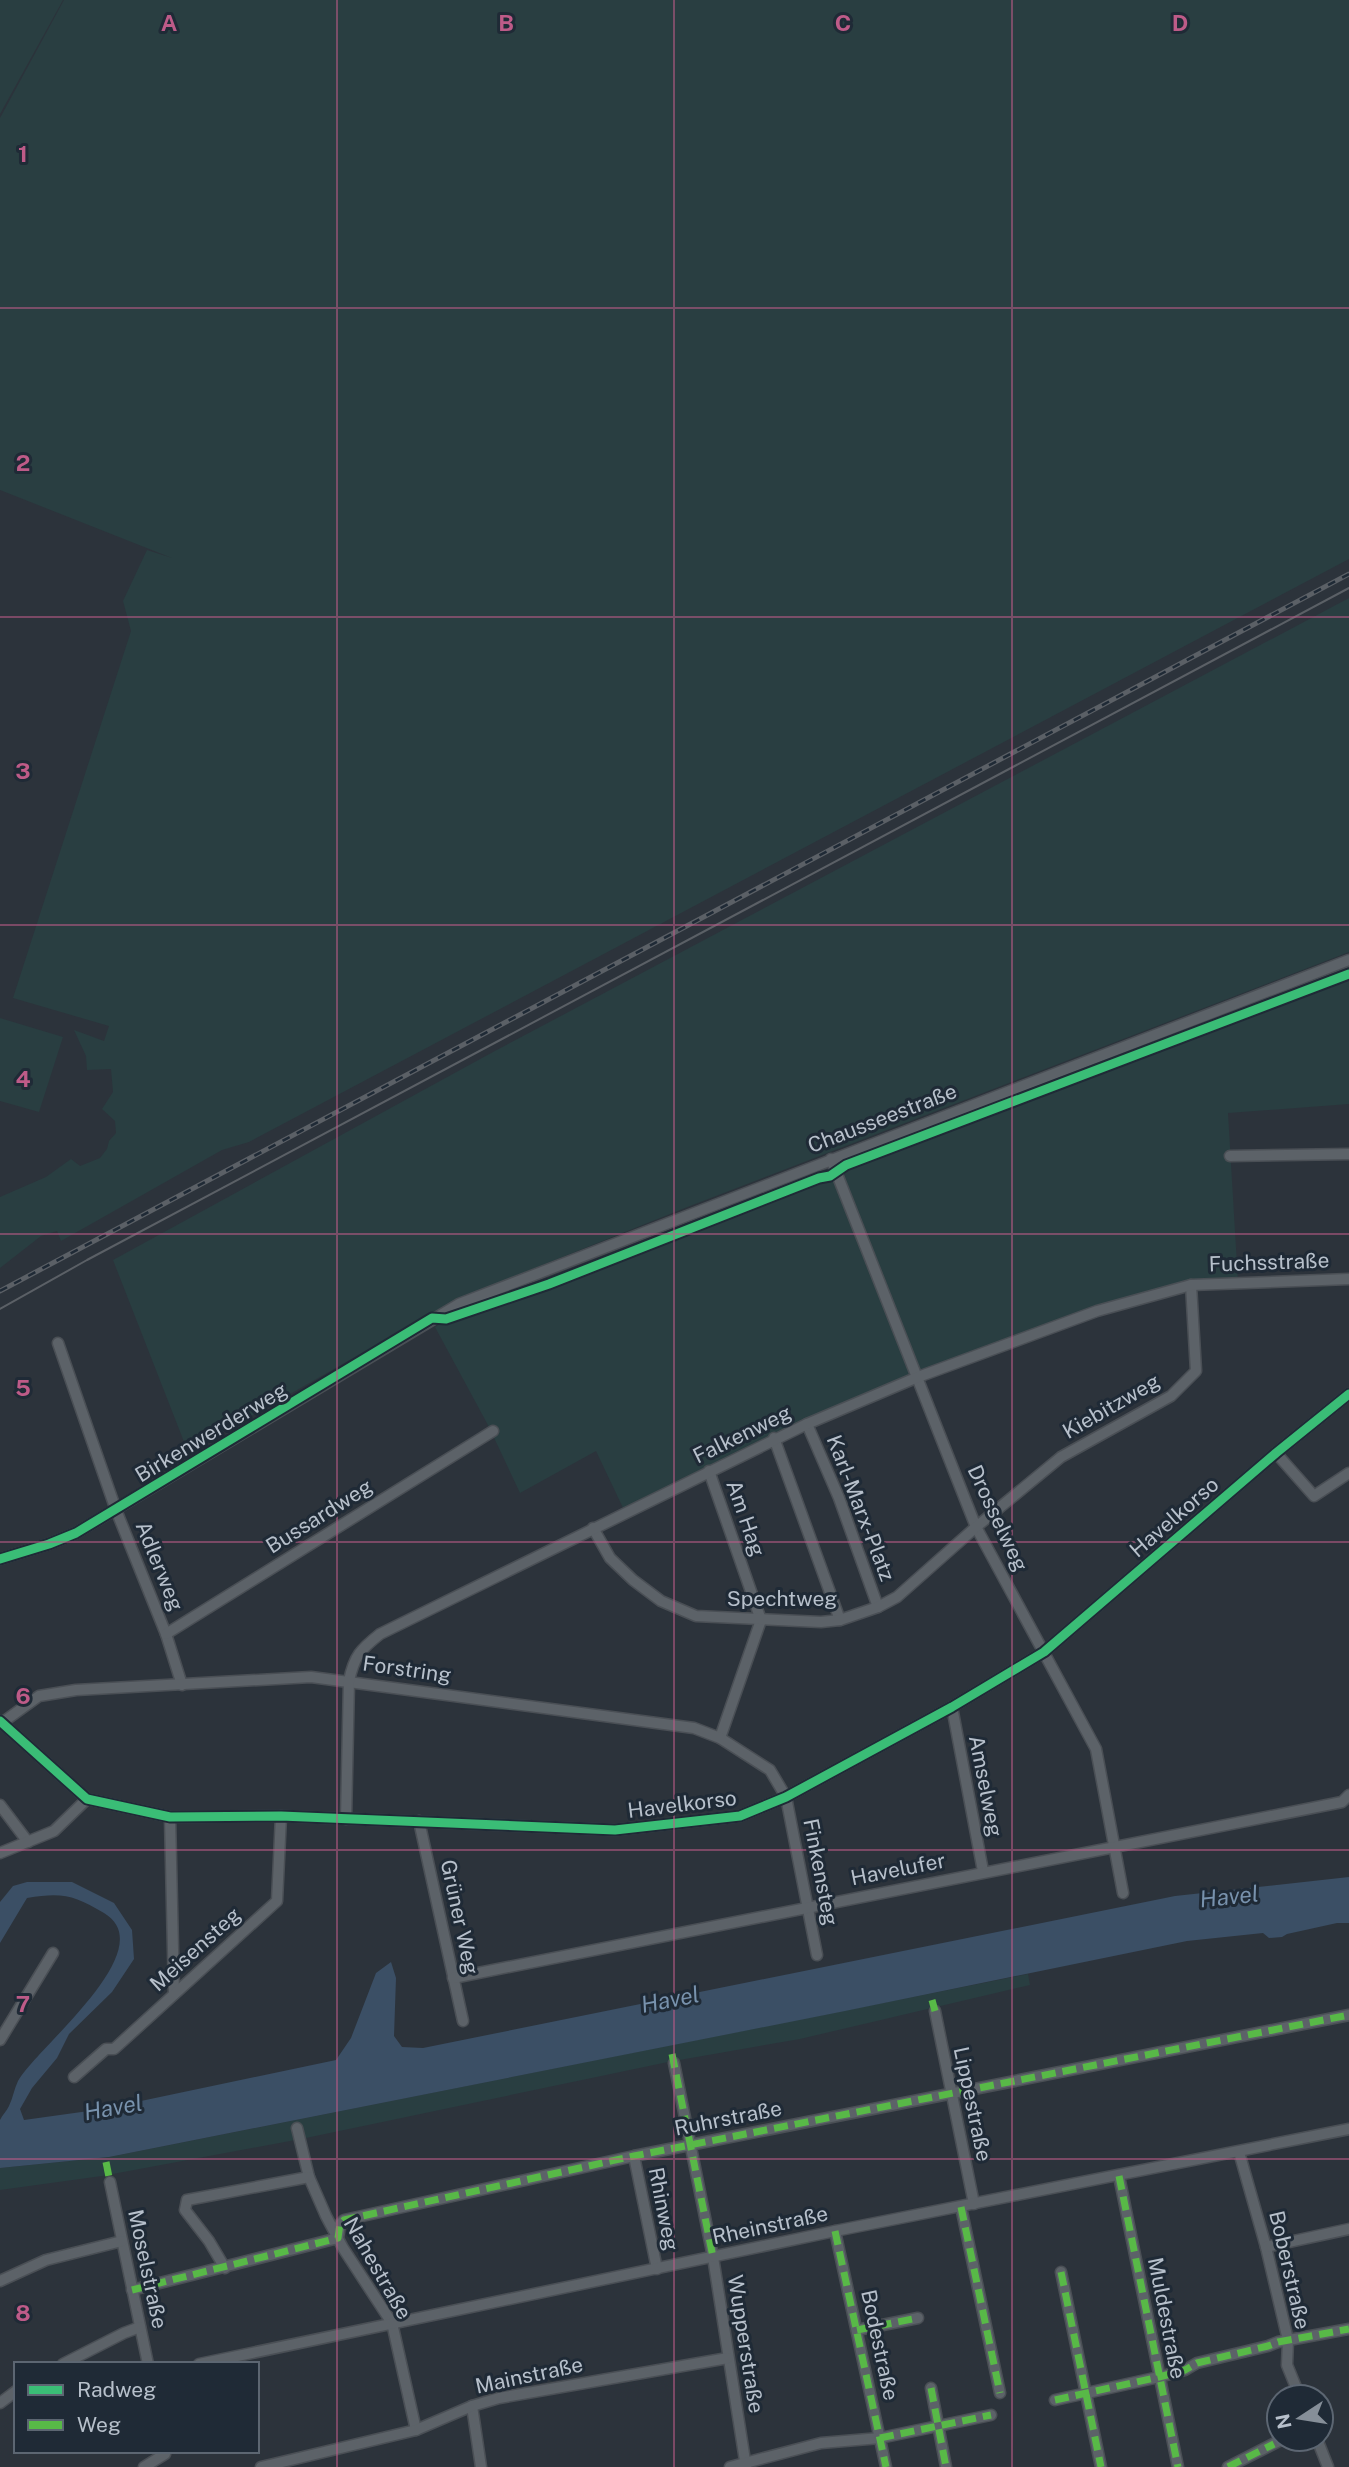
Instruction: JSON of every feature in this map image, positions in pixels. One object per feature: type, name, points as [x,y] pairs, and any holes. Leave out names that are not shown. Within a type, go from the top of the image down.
[{"type":"street","name":"Chausseestraße","points":[[432,1318],[459,1304],[563,1262],[1349,960]]},
{"type":"street","points":[[1230,1156],[1349,1154]]},
{"type":"street","name":"Drosselweg","points":[[831,1159],[976,1527],[1096,1749],[1124,1893]]},
{"type":"street","name":"Fuchsstraße","points":[[1191,1285],[1349,1279]]},
{"type":"street","name":"Falkenweg","points":[[346,1819],[349,1681],[352,1665],[361,1649],[380,1634],[774,1438],[918,1377],[1097,1311],[1191,1285]]},
{"type":"street","name":"Kiebitzweg","points":[[976,1527],[1061,1457],[1171,1396],[1196,1371],[1191,1285]]},
{"type":"street","name":"Birkenwerderweg","points":[[0,1557],[67,1537],[117,1510],[432,1318]]},
{"type":"street","name":"Adlerweg","points":[[58,1343],[117,1510],[166,1634],[182,1685]]},
{"type":"street","name":"Havelkorso","points":[[1,1721],[87,1798],[170,1817],[281,1816],[615,1830],[740,1816],[786,1797],[952,1707],[1044,1652],[1276,1453],[1349,1394]]},
{"type":"street","name":"Karl-Marx-Platz","points":[[807,1424],[839,1498],[878,1607]]},
{"type":"street","name":"Bussardweg","points":[[166,1634],[493,1431]]},
{"type":"street","points":[[774,1438],[840,1620]]},
{"type":"street","points":[[1276,1453],[1314,1496],[1349,1473]]},
{"type":"street","name":"Am Hag","points":[[709,1471],[761,1620]]},
{"type":"street","name":"Spechtweg","points":[[593,1528],[610,1558],[633,1580],[661,1601],[696,1616],[821,1622],[840,1620],[878,1607],[897,1597],[976,1527]]},
{"type":"street","points":[[720,1738],[761,1620]]},
{"type":"street","name":"Forstring","points":[[1,1721],[38,1696],[76,1690],[311,1677],[695,1728],[720,1738],[770,1770],[786,1797]]},
{"type":"street","name":"Amselweg","points":[[952,1707],[983,1871]]},
{"type":"street","name":"Havelufer","points":[[453,1978],[1342,1801],[1349,1795]]},
{"type":"street","name":"Finkensteg","points":[[786,1797],[817,1955]]},
{"type":"street","points":[[0,1853],[54,1831],[87,1798]]},
{"type":"street","points":[[0,1805],[28,1842]]},
{"type":"street","name":"Meisensteg","points":[[74,2077],[106,2049],[114,2049],[277,1901],[281,1816]]},
{"type":"street","points":[[170,1817],[174,1994]]},
{"type":"street","name":"Grüner Weg","points":[[419,1821],[463,2021]]},
{"type":"street","points":[[0,2040],[53,1953]]},
{"type":"street","name":"Lippestraße","points":[[934,2011],[974,2204]]},
{"type":"street","name":"Ruhrstraße","points":[[338,2238],[340,2224],[344,2220],[634,2156],[1349,2015]]},
{"type":"street","name":"Wupperstraße","points":[[674,2063],[713,2257],[745,2466]]},
{"type":"street","name":"Nahestraße","points":[[297,2128],[309,2177],[338,2238],[392,2323],[416,2430]]},
{"type":"street","name":"Rheinstraße","points":[[209,2362],[835,2231],[1349,2129]]},
{"type":"street","name":"Boberstraße","points":[[1239,2152],[1266,2248],[1288,2340],[1287,2365],[1294,2383]]},
{"type":"street","name":"Rhinweg","points":[[634,2156],[657,2269]]},
{"type":"street","name":"Muldestraße","points":[[1119,2176],[1178,2467]]},
{"type":"street","points":[[225,2268],[209,2241],[185,2210],[187,2200],[309,2177]]},
{"type":"street","name":"Moselstraße","points":[[110,2182],[148,2362]]},
{"type":"street","points":[[961,2207],[999,2393]]},
{"type":"street","points":[[1266,2248],[1349,2229]]},
{"type":"street","name":"Bodestraße","points":[[835,2231],[886,2467]]},
{"type":"street","points":[[132,2290],[338,2238]]},
{"type":"street","points":[[0,2281],[46,2260],[122,2242]]},
{"type":"street","points":[[1061,2272],[1101,2467]]},
{"type":"street","points":[[857,2330],[918,2318]]},
{"type":"street","points":[[67,2362],[124,2333],[140,2328]]},
{"type":"street","points":[[1055,2400],[1159,2377],[1185,2370],[1197,2363],[1288,2340],[1349,2329]]},
{"type":"street","name":"Mainstraße","points":[[261,2467],[416,2430],[472,2406],[499,2398],[728,2358]]},
{"type":"street","points":[[931,2388],[946,2467]]},
{"type":"street","points":[[472,2406],[481,2467]]},
{"type":"street","points":[[730,2467],[745,2466],[821,2443],[880,2438],[991,2416]]},
{"type":"street","points":[[1228,2467],[1265,2448]]},
{"type":"street","points":[[144,2467],[164,2453],[166,2467]]},
{"type":"green space","points":[[0,0],[63,0],[0,114]]},
{"type":"green space","points":[[64,0],[1349,0],[1349,559],[249,1142],[222,1150],[61,1241],[57,1231],[41,1236],[0,1268],[0,1197],[46,1177],[71,1159],[80,1166],[100,1158],[116,1133],[115,1121],[102,1109],[113,1092],[111,1069],[87,1070],[86,1056],[74,1030],[104,1041],[109,1026],[13,998],[131,631],[123,601],[147,550],[172,558],[0,490],[0,118]]},
{"type":"green space","points":[[1349,598],[1349,952],[690,1206],[455,1300],[188,1452],[113,1260],[493,1052]]},
{"type":"green space","points":[[1349,967],[1349,1104],[1228,1113],[1238,1282],[1191,1285],[1097,1311],[918,1377],[625,1512],[596,1451],[520,1493],[489,1427],[435,1327],[446,1321],[516,1300],[821,1181],[840,1171]]},
{"type":"green space","points":[[0,1018],[63,1037],[39,1112],[0,1101]]},
{"type":"green space","points":[[1028,1974],[1030,1985],[800,2039],[668,2062],[306,2138],[102,2176],[0,2190],[0,2168],[109,2157]]},
{"type":"water","name":"Havel","points":[[1349,1877],[1349,1923],[1337,1923],[1282,1937],[1269,1938],[1263,1933],[1187,1941],[109,2157],[0,2168],[0,2120],[9,2106],[18,2081],[90,1998],[108,1973],[118,1950],[118,1929],[104,1913],[84,1902],[59,1895],[27,1898],[0,1943],[0,1902],[13,1886],[27,1882],[72,1882],[114,1903],[132,1930],[134,1959],[112,1992],[69,2034],[57,2058],[32,2088],[20,2109],[24,2120],[103,2109],[336,2060],[351,2038],[376,1973],[391,1962],[396,1978],[394,2036],[402,2047],[423,2048],[1175,1896]]},
{"type":"tram line","points":[[0,1309],[87,1260],[1349,588]]},
{"type":"railway","points":[[0,1291],[1349,574]]},
{"type":"marked path","points":[[932,2000],[935,2011]]},
{"type":"marked path","points":[[132,2290],[338,2238],[340,2224],[344,2220],[634,2156],[1349,2015]]},
{"type":"marked path","points":[[672,2054],[713,2257]]},
{"type":"marked path","points":[[106,2162],[110,2182]]},
{"type":"marked path","points":[[1119,2176],[1178,2467]]},
{"type":"marked path","points":[[961,2207],[1000,2393]]},
{"type":"marked path","points":[[835,2231],[886,2467]]},
{"type":"marked path","points":[[1061,2272],[1101,2467]]},
{"type":"marked path","points":[[857,2330],[918,2318]]},
{"type":"marked path","points":[[1055,2400],[1159,2377],[1185,2370],[1197,2363],[1278,2342],[1349,2329]]},
{"type":"marked path","points":[[931,2388],[946,2467]]},
{"type":"marked path","points":[[880,2438],[991,2415]]},
{"type":"marked path","points":[[1228,2467],[1265,2448]]},
{"type":"cycle path","points":[[0,1559],[76,1533],[432,1318],[446,1319],[549,1284],[830,1176],[846,1165],[1349,974]]},
{"type":"cycle path","points":[[0,1721],[87,1799],[170,1817],[281,1816],[615,1830],[740,1816],[786,1797],[952,1707],[1044,1652],[1276,1453],[1349,1394]]}]
